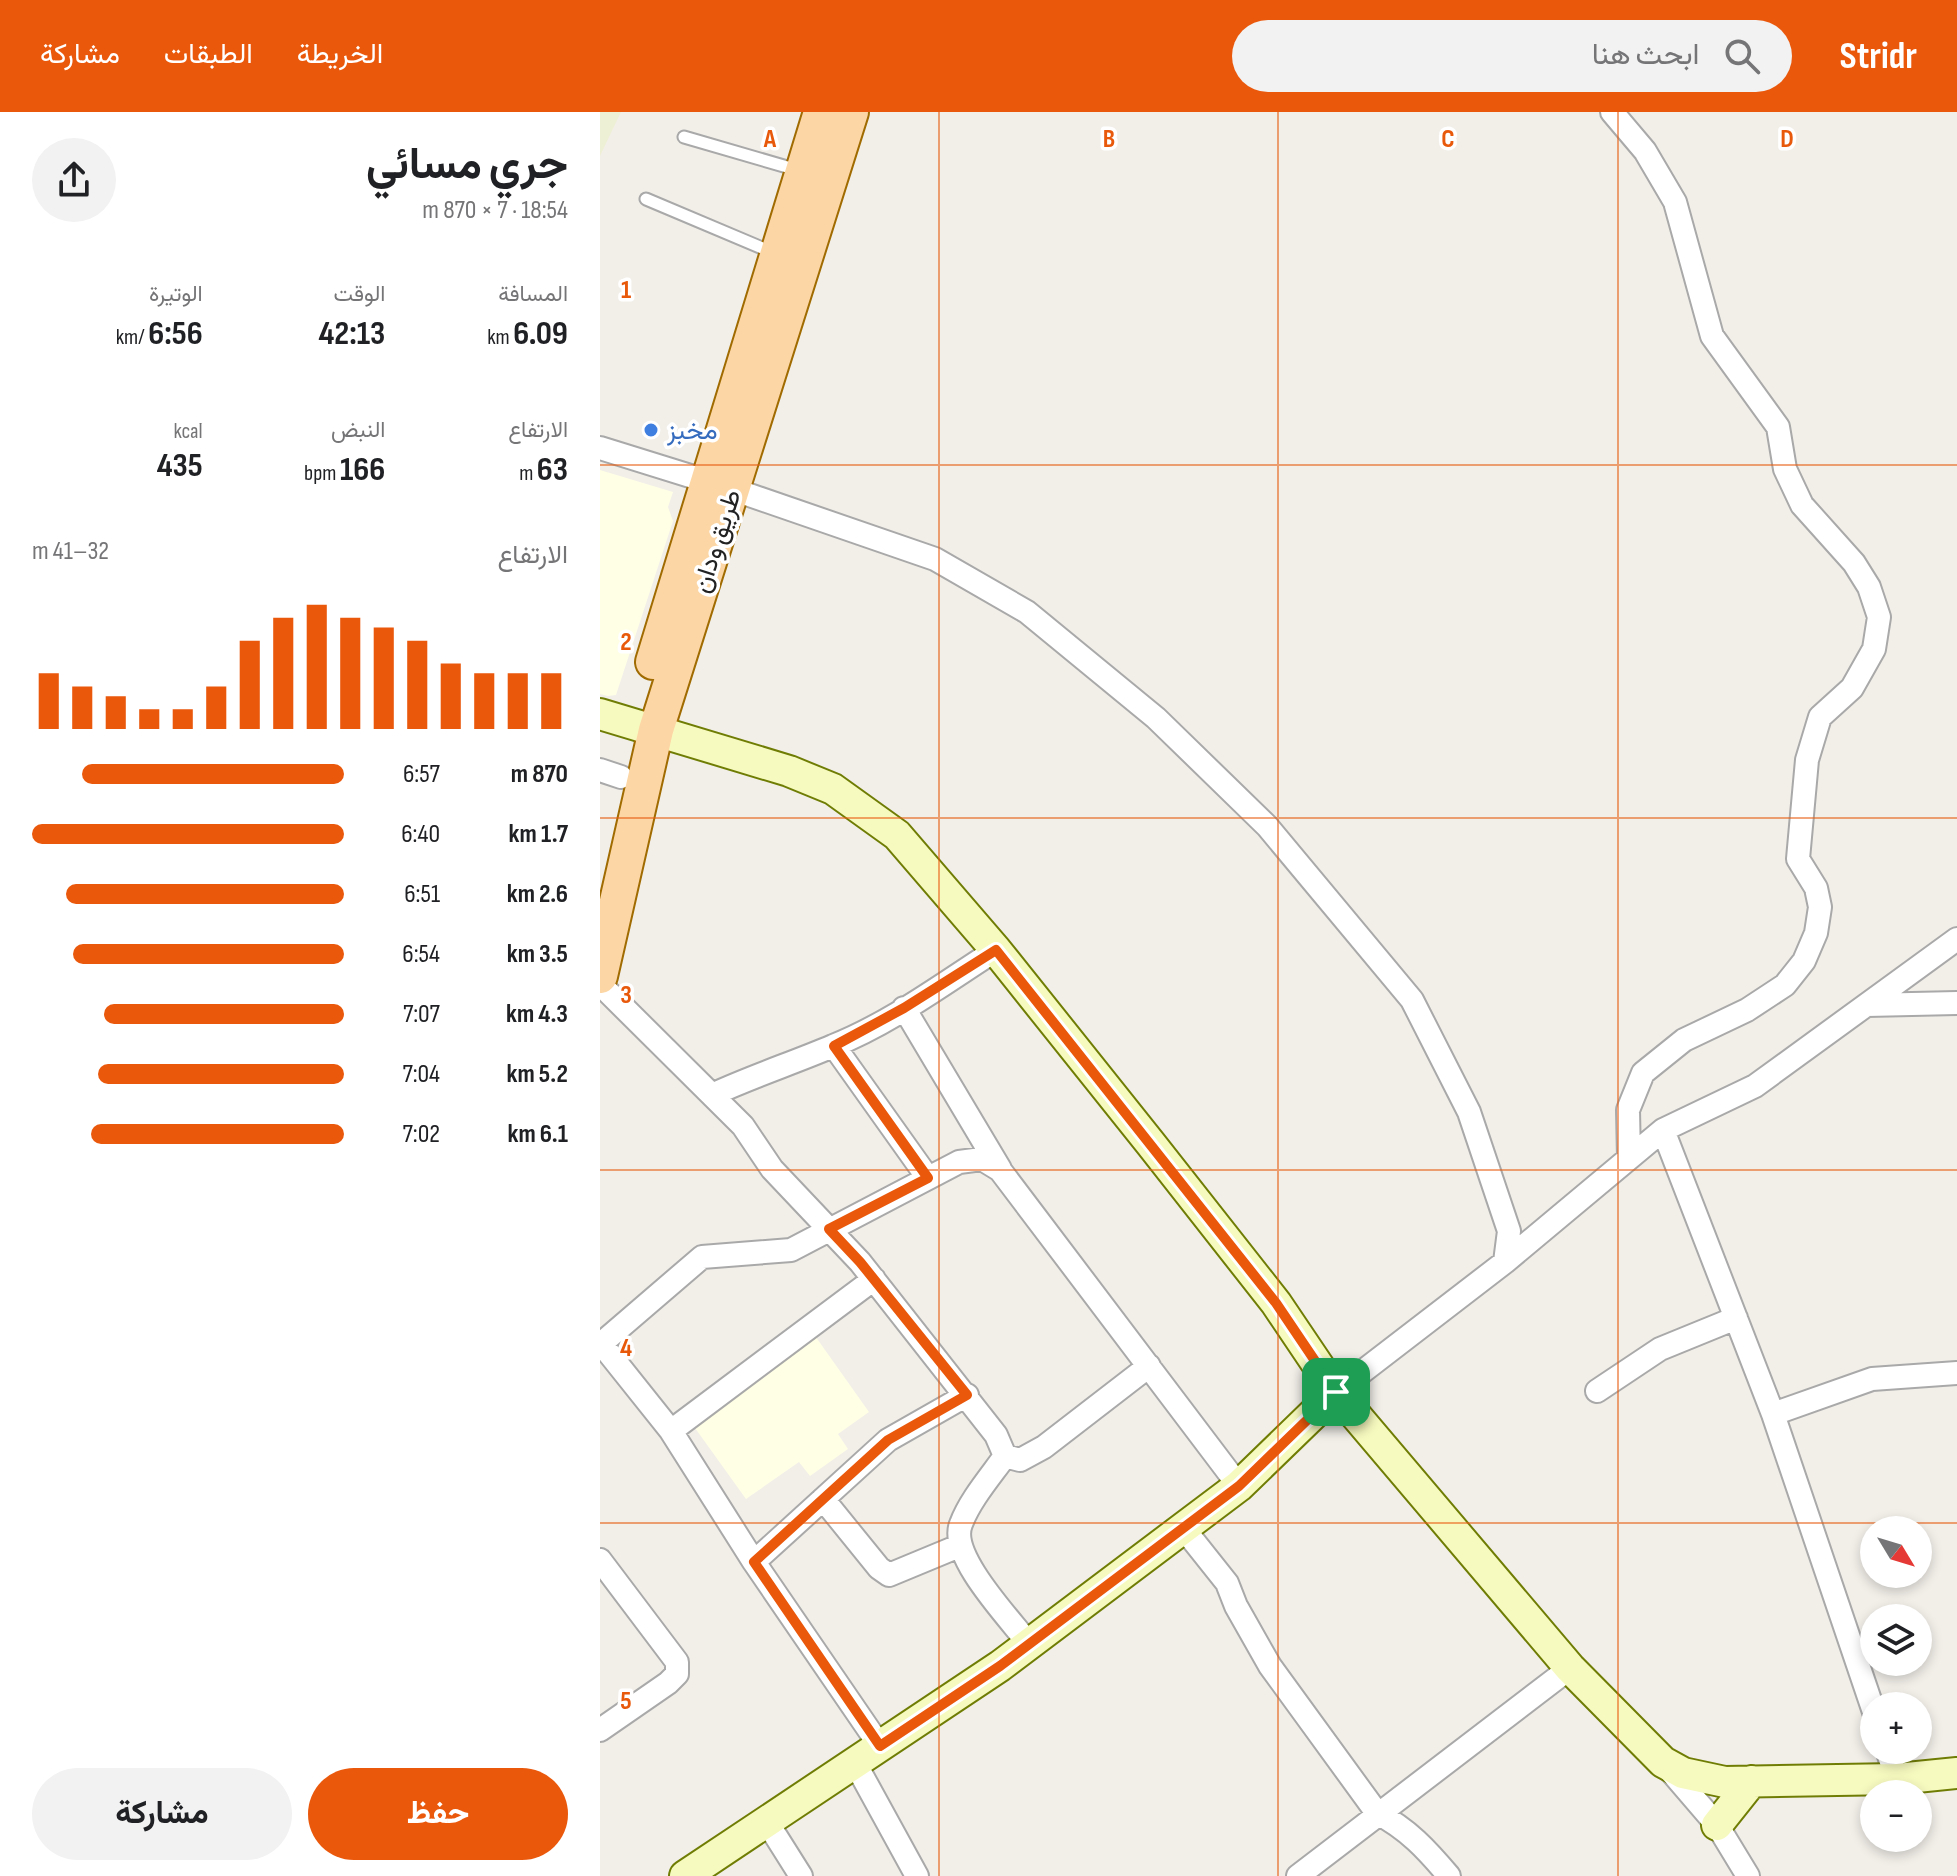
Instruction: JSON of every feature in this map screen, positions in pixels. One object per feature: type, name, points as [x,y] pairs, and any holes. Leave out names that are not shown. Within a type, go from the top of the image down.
[{"type":"main road","name":"طريق ودان","points":[[720,486],[776,254],[821,112]]},
{"type":"main road","name":"طريق ودان","points":[[600,976],[645,727],[720,486],[851,112]]},
{"type":"main road","name":"طريق ودان","points":[[600,861],[610,773],[645,727]]},
{"type":"street","points":[[1612,112],[1645,151],[1675,202],[1712,336],[1778,427],[1785,469],[1802,505],[1854,563],[1869,587],[1879,617],[1874,649],[1852,688],[1820,717],[1807,760],[1798,859],[1816,888],[1820,907],[1816,933],[1804,961],[1785,985],[1747,1010],[1684,1040],[1643,1073],[1628,1110],[1629,1158]]},
{"type":"street","points":[[600,448],[935,559],[1027,612],[1156,718],[1267,826],[1412,1000],[1469,1112],[1509,1231],[1505,1262]]},
{"type":"street","points":[[600,714],[789,771],[833,789],[897,835],[996,950],[1276,1303],[1336,1392],[1570,1668],[1663,1762],[1717,1825],[1748,1876]]},
{"type":"street","points":[[685,1876],[1029,1644],[1184,1529],[1239,1486],[1336,1392],[1505,1262],[1663,1130],[1755,1086],[1957,939]]},
{"type":"street","points":[[714,1094],[774,1067],[834,1046],[904,1008],[996,950]]},
{"type":"street","points":[[600,984],[743,1126],[772,1169],[874,1279],[967,1395],[996,1435],[1005,1456]]},
{"type":"street","points":[[1867,1005],[1957,1003]]},
{"type":"street","points":[[904,1008],[1000,1170],[1239,1486]]},
{"type":"street","points":[[834,1046],[928,1178]]},
{"type":"street","points":[[1663,1130],[1773,1414],[1867,1692]]},
{"type":"street","points":[[917,1876],[868,1754],[754,1562],[671,1431],[601,1343],[702,1257],[791,1250],[959,1162],[982,1159],[1000,1170]]},
{"type":"street","points":[[671,1431],[874,1279]]},
{"type":"street","points":[[1597,1391],[1660,1349],[1736,1318]]},
{"type":"street","points":[[1005,1456],[1020,1460],[1044,1447],[1149,1366]]},
{"type":"street","points":[[1773,1414],[1872,1379],[1957,1373]]},
{"type":"street","points":[[754,1562],[888,1440],[967,1395]]},
{"type":"street","points":[[1005,1456],[960,1525],[959,1546],[981,1582],[1029,1644]]},
{"type":"street","points":[[823,1499],[889,1575],[959,1546]]},
{"type":"street","points":[[1184,1529],[1227,1583],[1236,1606],[1270,1666],[1377,1813],[1400,1825],[1421,1842],[1449,1876]]},
{"type":"street","points":[[600,1560],[677,1662],[677,1674],[668,1683],[600,1730]]},
{"type":"street","points":[[1298,1876],[1570,1668]]},
{"type":"street","points":[[1663,1762],[1706,1779],[1752,1781],[1897,1779],[1957,1773]]},
{"type":"street","points":[[1892,1764],[1897,1779]]},
{"type":"street","points":[[1717,1825],[1752,1781]]},
{"type":"street","points":[[767,1822],[801,1876]]},
{"type":"lane","points":[[684,137],[801,172]]},
{"type":"lane","points":[[646,199],[776,254]]},
{"type":"shaded area","points":[[600,112],[621,112],[600,156]]},
{"type":"shaded area","points":[[600,470],[673,492],[668,507],[673,521],[616,695],[608,696],[600,694]]},
{"type":"shaded area","points":[[813,1333],[869,1412],[838,1434],[848,1449],[810,1476],[799,1462],[746,1499],[690,1421]]},
{"type":"place","name":"مخبز","points":[[651,430]]},
{"type":"route","points":[[996,950],[1276,1303],[1336,1392],[1239,1486],[1184,1529],[1000,1666],[880,1746],[754,1562],[888,1440],[967,1395],[860,1262],[829,1229],[928,1178],[834,1046],[904,1008],[996,950]]}]
